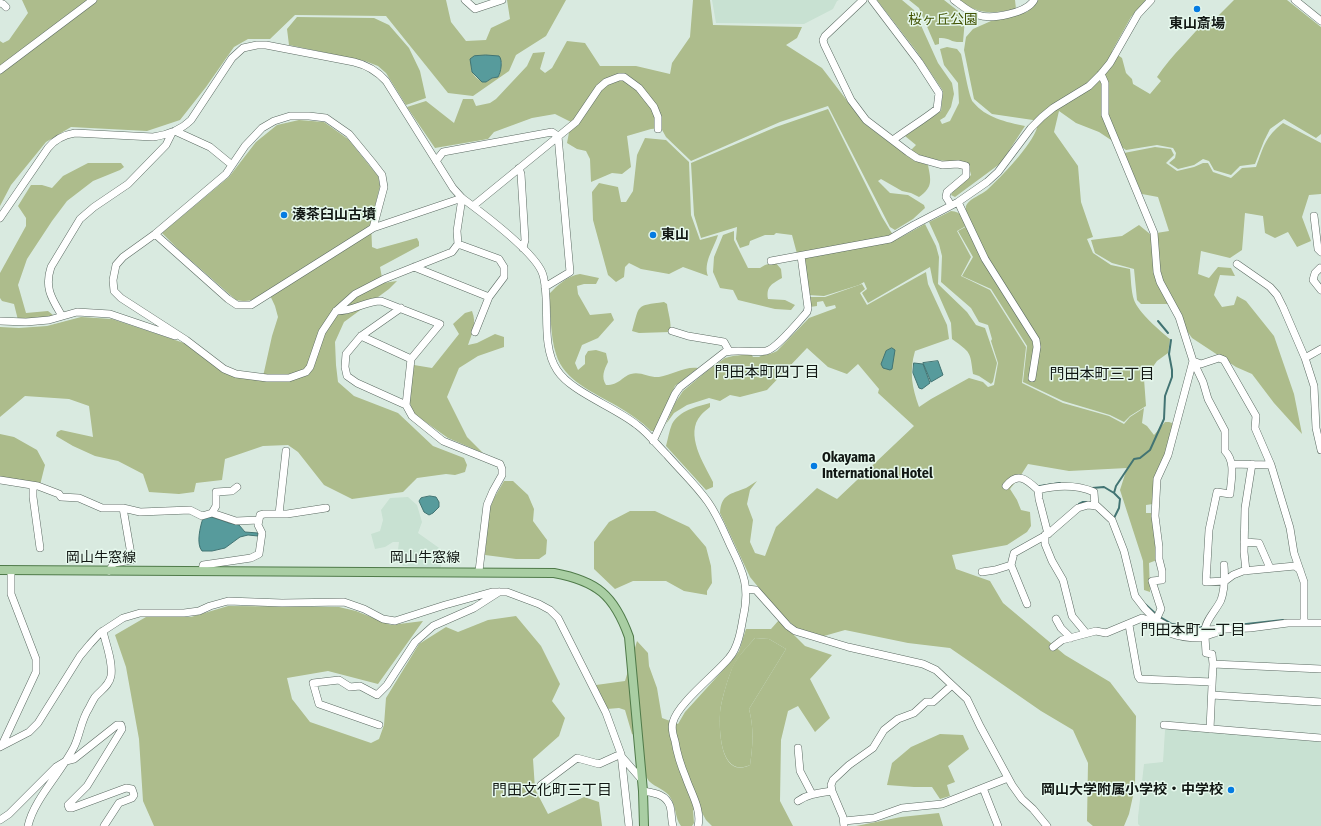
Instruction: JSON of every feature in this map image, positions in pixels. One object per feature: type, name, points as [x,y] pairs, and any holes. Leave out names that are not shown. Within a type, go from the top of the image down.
[{"type":"main road","name":"岡山牛窓線","points":[[0,570],[554,573],[572,576],[588,582],[603,593],[615,605],[623,620],[629,637],[643,791],[644,826]]},
{"type":"street","points":[[0,70],[92,0]]},
{"type":"street","points":[[465,0],[475,9],[502,0]]},
{"type":"street","points":[[863,0],[825,36],[823,40],[851,100],[866,120],[917,158],[942,165],[958,164],[966,166],[966,176],[947,192],[946,197],[954,204],[985,259],[1036,340],[1037,347],[1032,378]]},
{"type":"street","points":[[872,0],[940,92],[937,109],[893,140]]},
{"type":"street","points":[[954,0],[978,15],[991,17],[1020,10],[1032,3],[1034,0]]},
{"type":"street","points":[[771,261],[890,239],[914,224],[954,204],[987,182],[998,172],[1031,128],[1042,117],[1053,108],[1089,86],[1101,74],[1110,63],[1138,14],[1151,0]]},
{"type":"street","points":[[1295,0],[1321,21]]},
{"type":"street","points":[[0,218],[48,148],[57,139],[68,134],[75,133],[153,137],[164,136],[174,132],[187,124],[195,115],[232,58],[240,50],[252,45],[266,45],[354,62],[375,71],[386,81],[453,188],[462,198],[523,248],[534,259],[543,273],[549,347],[552,360],[557,370],[578,388],[638,425],[696,487],[719,519],[742,571],[747,589],[744,616],[736,645],[731,656],[679,709],[673,722],[672,731],[678,756],[700,819],[698,826]]},
{"type":"street","points":[[1101,74],[1105,83],[1106,115],[1154,233],[1157,272],[1160,282],[1179,317],[1193,361],[1203,382],[1208,399],[1225,430],[1225,451],[1228,454],[1232,464],[1230,494],[1217,492],[1209,530],[1206,582],[1225,581],[1234,575],[1246,571],[1270,568],[1295,566],[1301,571]]},
{"type":"street","points":[[473,206],[576,122],[599,88],[606,82],[619,77],[624,77],[635,84],[654,107],[658,117],[658,129]]},
{"type":"street","points":[[373,228],[384,187],[382,175],[349,134],[326,118],[290,116],[274,121],[262,128],[245,146],[226,174],[155,234],[123,257],[116,266],[113,280],[114,291],[121,298],[186,340],[224,368],[236,374],[267,378],[290,378],[306,372],[310,367],[322,332],[336,312],[354,294],[384,279],[452,252],[458,244],[457,231],[462,198]]},
{"type":"street","points":[[174,132],[210,147],[232,165]]},
{"type":"street","points":[[62,316],[50,296],[48,281],[51,267],[80,219],[94,207],[128,184],[166,145],[174,132]]},
{"type":"street","points":[[436,161],[443,152],[552,132],[558,136]]},
{"type":"street","points":[[545,287],[570,272],[558,136]]},
{"type":"street","points":[[518,168],[521,174],[525,240],[523,248]]},
{"type":"street","points":[[155,234],[228,299],[237,305],[251,305],[373,228],[462,198]]},
{"type":"street","points":[[1314,216],[1318,249],[1321,252]]},
{"type":"street","points":[[458,244],[499,259],[504,267],[504,277],[489,297],[475,332]]},
{"type":"street","points":[[653,441],[675,394],[680,387],[725,352],[734,350],[766,351],[774,347],[807,312],[808,308],[801,256]]},
{"type":"street","points":[[1237,264],[1270,287],[1277,295],[1305,358],[1314,386],[1316,428],[1321,450]]},
{"type":"street","points":[[414,267],[489,297]]},
{"type":"street","points":[[1320,268],[1315,273],[1313,280],[1321,290]]},
{"type":"street","points":[[336,312],[343,312],[373,301],[381,301],[440,324],[411,359],[406,405],[412,416],[443,441],[500,464],[502,476],[493,491],[487,506],[479,572]]},
{"type":"street","points":[[401,308],[361,336],[346,354],[345,367],[347,376],[357,383],[406,405]]},
{"type":"street","points":[[0,321],[26,322],[49,320],[77,312],[110,314],[186,340]]},
{"type":"street","points":[[672,331],[688,336],[724,342],[729,351]]},
{"type":"street","points":[[361,336],[411,359]]},
{"type":"street","points":[[1305,358],[1321,349]]},
{"type":"street","points":[[1193,361],[1201,364],[1219,358],[1224,360],[1256,416],[1255,428],[1271,465],[1290,528],[1294,553],[1304,582],[1304,623]]},
{"type":"street","points":[[1157,617],[1161,609],[1152,581],[1162,580],[1162,571],[1159,559],[1155,516],[1156,485],[1157,479],[1168,455],[1193,361]]},
{"type":"street","points":[[279,514],[286,452]]},
{"type":"street","points":[[1232,464],[1271,465]]},
{"type":"street","points":[[1246,571],[1244,542],[1246,508],[1252,464]]},
{"type":"street","points":[[1006,486],[1012,480],[1022,478],[1031,483],[1038,490],[1046,534],[1045,544],[1052,561],[1063,580],[1072,616],[1086,633]]},
{"type":"street","points":[[0,480],[38,486],[61,496],[79,498],[102,508],[123,508],[140,512],[190,510],[202,516],[212,513],[236,521],[259,520]]},
{"type":"street","points":[[33,486],[40,548]]},
{"type":"street","points":[[1038,490],[1053,486],[1067,486],[1085,488],[1094,492],[1095,504],[1112,520],[1124,551],[1135,596],[1145,608],[1169,627],[1202,632],[1205,630],[1217,632],[1220,630],[1267,625],[1321,623]]},
{"type":"street","points":[[212,513],[216,506],[216,492],[232,491],[237,487]]},
{"type":"street","points":[[1027,604],[1011,565],[1014,553],[1046,534],[1078,508],[1095,504]]},
{"type":"street","points":[[110,571],[114,563],[132,560],[123,508]]},
{"type":"street","points":[[202,571],[202,565],[251,558],[259,554],[262,533],[258,525],[260,515],[287,514],[326,508]]},
{"type":"street","points":[[1244,542],[1259,543],[1270,568]]},
{"type":"street","points":[[982,572],[1011,565]]},
{"type":"street","points":[[1053,647],[1062,640],[1096,631],[1106,633],[1142,618],[1164,632],[1200,638],[1221,599],[1225,581],[1224,565]]},
{"type":"street","points":[[1,745],[36,672],[36,659],[10,594],[11,570]]},
{"type":"street","points":[[747,589],[756,590],[788,626],[795,631],[848,646],[923,664],[936,670],[951,686],[967,699],[1008,778],[1022,799],[1033,809],[1047,826]]},
{"type":"street","points":[[1,745],[29,732],[38,723],[80,656],[103,631],[123,618],[140,613],[184,613],[198,611],[228,601],[282,603],[344,602],[364,609],[383,619],[395,621],[492,592],[506,592],[539,604],[550,610],[558,618],[606,713],[621,756],[629,826]]},
{"type":"street","points":[[379,724],[319,704],[313,683],[339,680],[350,687],[360,686],[377,695],[387,685],[415,642],[433,626],[474,608],[500,592]]},
{"type":"street","points":[[1056,619],[1061,628],[1071,638]]},
{"type":"street","points":[[1128,624],[1138,676],[1140,679],[1212,682]]},
{"type":"street","points":[[1205,630],[1206,654],[1212,654],[1213,664],[1210,729]]},
{"type":"street","points":[[28,826],[37,805],[74,746],[86,712],[96,696],[107,686],[111,677],[111,663],[103,631]]},
{"type":"street","points":[[1213,664],[1321,669]]},
{"type":"street","points":[[951,686],[933,702],[926,702],[914,713],[898,719],[884,730],[873,748],[849,765],[833,780],[831,785],[832,791],[844,824],[874,818],[902,808],[942,804],[1008,778]]},
{"type":"street","points":[[1212,696],[1321,702]]},
{"type":"street","points":[[0,820],[9,814],[56,767],[66,761],[74,759],[117,725],[121,725],[122,729],[87,786],[68,805],[69,808],[72,808],[126,788],[132,789],[134,795],[132,798],[119,803],[104,826]]},
{"type":"street","points":[[1164,725],[1321,738]]},
{"type":"street","points":[[798,748],[800,771],[812,794]]},
{"type":"street","points":[[621,756],[642,780]]},
{"type":"street","points":[[541,785],[577,758],[599,764],[621,756]]},
{"type":"street","points":[[983,788],[998,826]]},
{"type":"street","points":[[643,791],[658,794],[666,799],[670,806],[673,826]]},
{"type":"street","points":[[798,801],[804,796],[832,791]]},
{"type":"shaded area","points":[[712,0],[839,0],[833,9],[804,24],[716,23]]},
{"type":"shaded area","points":[[408,497],[417,505],[422,522],[418,533],[442,550],[441,568],[403,566],[397,557],[399,542],[393,542],[385,547],[375,549],[371,534],[380,531],[383,520],[381,510],[390,498]]},
{"type":"shaded area","name":"岡山大学附属小学校・中学校","points":[[1168,728],[1321,742],[1321,826],[1140,826],[1138,824],[1138,817],[1144,764],[1163,762],[1165,730]]},
{"type":"green space","points":[[22,0],[446,0],[451,22],[466,41],[486,40],[491,28],[510,19],[507,0],[566,0],[546,36],[516,55],[509,71],[473,96],[448,93],[386,16],[295,15],[270,39],[248,39],[234,47],[206,87],[180,120],[147,131],[71,127],[46,142],[11,185],[0,206],[0,41],[3,43],[9,40],[28,13]],"holes":[[[502,62],[498,77],[492,78],[486,82],[477,78],[471,70],[472,66]]]},
{"type":"green space","points":[[693,0],[710,0],[713,25],[802,27],[797,38],[786,45],[822,68],[865,124],[913,160],[928,165],[930,175],[929,187],[919,197],[902,191],[881,179],[878,181],[890,193],[908,195],[924,205],[925,208],[913,219],[895,230],[890,227],[828,106],[780,122],[691,161],[666,137],[661,128],[651,129],[627,136],[631,167],[622,174],[612,173],[591,182],[590,159],[586,151],[577,149],[567,143],[571,122],[555,114],[532,118],[494,132],[488,139],[435,148],[407,107],[426,101],[454,123],[463,99],[473,99],[476,106],[490,103],[496,99],[527,66],[533,53],[545,52],[540,69],[545,73],[552,68],[567,41],[585,43],[600,66],[636,66],[670,74],[672,63],[690,37]]},
{"type":"green space","points":[[877,0],[902,0],[914,10],[938,63],[952,83],[954,94],[951,107],[945,117],[940,120],[942,124],[950,121],[959,103],[958,83],[944,65],[940,49],[947,47],[957,49],[961,54],[966,80],[973,102],[990,116],[1025,126],[1001,163],[955,197],[951,195],[952,192],[971,175],[969,167],[963,161],[936,160],[910,151],[916,145],[905,136],[941,111],[943,91],[917,52]]},
{"type":"green space","name":"桜ヶ丘公園","points":[[909,0],[944,0],[962,14],[965,19],[963,42],[955,42],[946,38],[939,38],[939,44],[935,45],[919,8]]},
{"type":"green space","points":[[960,0],[1015,0],[1016,9],[1000,12],[986,12],[974,9]]},
{"type":"green space","points":[[1036,0],[1146,0],[1131,17],[1112,51],[1122,58],[1126,73],[1132,79],[1133,84],[1150,94],[1161,81],[1157,77],[1209,15],[1215,19],[1234,0],[1287,0],[1321,27],[1321,134],[1316,138],[1284,119],[1270,129],[1255,164],[1240,166],[1231,175],[1214,170],[1209,161],[1203,159],[1194,165],[1178,169],[1169,163],[1175,158],[1176,153],[1173,148],[1157,145],[1126,150],[1099,132],[1076,123],[1059,111],[1054,132],[1078,166],[1081,202],[1093,237],[1087,239],[1093,253],[1111,265],[1130,269],[1132,293],[1136,305],[1150,321],[1170,339],[1168,353],[1157,361],[1144,379],[1146,406],[1130,416],[1124,422],[1110,415],[1063,401],[1023,382],[1027,346],[991,289],[962,276],[973,257],[958,231],[971,224],[966,211],[967,204],[987,190],[1008,169],[1029,143],[1037,128],[1033,120],[992,114],[974,99],[964,50],[966,37],[973,29],[991,21],[1027,12],[1036,3]]},
{"type":"green space","points":[[297,17],[374,18],[389,25],[409,48],[420,71],[426,98],[406,105],[386,73],[378,66],[365,61],[289,45],[287,29]]},
{"type":"green space","points":[[828,109],[882,217],[896,240],[925,224],[936,246],[939,257],[938,284],[967,312],[976,325],[985,328],[997,363],[993,382],[991,384],[973,374],[968,353],[963,347],[952,339],[951,323],[933,282],[930,267],[868,303],[862,293],[867,289],[864,282],[824,296],[808,295],[792,235],[776,233],[774,235],[765,235],[750,241],[749,245],[740,248],[736,239],[737,227],[701,238],[694,215],[691,163],[776,127]]},
{"type":"green space","points":[[299,120],[324,122],[348,139],[378,176],[380,186],[371,222],[372,247],[377,249],[417,238],[419,242],[419,246],[380,267],[383,283],[397,281],[389,289],[344,322],[335,342],[338,382],[354,396],[398,413],[433,446],[464,458],[467,465],[465,472],[455,475],[446,474],[417,478],[403,492],[352,499],[324,485],[298,452],[288,445],[263,446],[225,459],[222,480],[196,483],[194,492],[179,494],[149,492],[143,474],[118,461],[95,456],[56,436],[57,432],[61,430],[93,437],[89,406],[69,399],[25,396],[0,417],[0,327],[19,328],[47,326],[81,317],[112,319],[184,343],[219,369],[262,381],[272,336],[278,317],[268,291],[250,301],[236,300],[162,233],[229,177],[256,142],[277,125]]},
{"type":"green space","points":[[1283,123],[1321,143],[1321,194],[1309,195],[1302,217],[1311,241],[1297,247],[1288,232],[1275,238],[1265,233],[1263,216],[1245,213],[1242,250],[1230,258],[1201,251],[1198,274],[1209,278],[1218,267],[1231,268],[1235,276],[1220,275],[1214,295],[1222,307],[1234,305],[1237,296],[1246,301],[1274,336],[1294,394],[1302,434],[1274,403],[1252,374],[1236,367],[1192,338],[1168,304],[1141,304],[1137,300],[1134,269],[1112,263],[1095,253],[1091,240],[1122,236],[1139,225],[1150,234],[1169,231],[1158,197],[1142,194],[1124,153],[1155,147],[1171,149],[1174,155],[1166,163],[1177,171],[1203,163],[1208,163],[1213,172],[1231,178],[1242,168],[1256,167],[1263,148],[1272,133]]},
{"type":"green space","points":[[645,138],[666,140],[689,162],[691,215],[700,240],[718,235],[708,261],[708,276],[683,267],[669,274],[641,269],[629,263],[625,267],[624,277],[616,282],[608,275],[593,220],[592,192],[599,183],[618,187],[621,202],[626,202],[633,191],[637,155]]},
{"type":"green space","points":[[88,163],[121,163],[124,167],[93,181],[67,201],[52,221],[27,259],[18,285],[26,313],[48,311],[53,315],[47,318],[18,320],[14,304],[2,301],[0,298],[0,273],[26,226],[26,218],[18,206],[31,185],[42,185],[52,188],[63,176]]},
{"type":"green space","points":[[951,211],[960,214],[964,220],[966,226],[957,231],[971,257],[961,276],[990,290],[1026,347],[1022,383],[1063,403],[1109,416],[1124,424],[1130,417],[1144,408],[1142,423],[1147,426],[1154,435],[1165,422],[1172,423],[1173,428],[1153,504],[1146,505],[1146,513],[1153,513],[1157,560],[1149,563],[1150,592],[1144,590],[1143,561],[1120,490],[1127,468],[1069,471],[1028,464],[1010,489],[1021,510],[1030,512],[1031,526],[1027,532],[1007,545],[952,555],[956,569],[990,581],[1003,603],[1065,655],[1110,682],[1136,716],[1135,787],[1129,814],[1124,826],[1093,826],[1087,821],[1088,763],[1073,730],[1041,711],[950,648],[908,643],[845,630],[824,636],[796,628],[776,609],[750,577],[720,513],[722,502],[725,498],[757,481],[750,490],[747,504],[753,520],[750,542],[755,553],[765,556],[776,527],[817,488],[837,499],[914,426],[878,393],[879,389],[858,364],[847,374],[828,367],[807,348],[767,390],[740,397],[730,395],[720,401],[709,398],[687,405],[674,413],[666,424],[675,403],[683,391],[725,358],[751,354],[753,357],[759,357],[777,351],[809,318],[836,308],[835,305],[826,307],[823,301],[817,302],[817,306],[810,307],[809,297],[825,297],[862,284],[865,289],[860,293],[867,305],[926,272],[928,284],[947,325],[949,339],[915,351],[912,366],[912,379],[919,407],[969,378],[983,382],[988,387],[994,385],[998,363],[988,325],[979,322],[971,308],[941,282],[942,256],[939,244],[929,222]]},
{"type":"green space","points":[[734,231],[734,240],[748,268],[760,268],[775,262],[781,269],[782,278],[770,286],[768,291],[768,299],[785,300],[795,305],[791,310],[775,309],[738,300],[733,290],[720,288],[713,272],[714,257],[723,235]]},
{"type":"green space","points":[[580,274],[599,278],[596,284],[584,284],[577,286],[578,294],[590,315],[611,313],[614,320],[598,338],[582,345],[575,363],[578,370],[585,364],[585,356],[588,351],[596,350],[606,353],[608,362],[603,376],[606,385],[614,384],[634,373],[659,377],[683,369],[698,368],[675,386],[656,431],[651,431],[630,414],[581,385],[566,372],[560,363],[554,347],[549,294],[559,284],[575,275]]},
{"type":"green space","points":[[664,302],[667,304],[670,332],[639,333],[632,331],[640,308],[648,304]]},
{"type":"green space","points":[[472,311],[474,324],[468,345],[477,343],[495,334],[504,337],[504,347],[478,356],[459,368],[447,397],[467,437],[483,453],[448,438],[413,413],[409,400],[414,365],[432,368],[459,334],[453,324],[465,313]]},
{"type":"green space","points":[[710,403],[710,407],[702,414],[696,423],[694,431],[697,449],[713,482],[713,487],[706,490],[666,446],[672,424],[679,415]]},
{"type":"green space","points":[[0,434],[14,437],[37,450],[45,465],[40,485],[0,477]]},
{"type":"green space","points":[[504,481],[513,481],[528,495],[534,509],[533,521],[547,540],[546,554],[539,559],[516,559],[485,555],[489,510]]},
{"type":"green space","points":[[630,511],[655,511],[689,527],[706,547],[711,566],[712,583],[707,591],[707,595],[684,591],[666,581],[633,581],[615,589],[594,569],[594,542],[609,522]]},
{"type":"green space","points":[[228,606],[339,607],[356,611],[391,625],[423,621],[378,684],[328,671],[287,678],[292,699],[310,722],[371,743],[379,739],[384,725],[386,698],[419,644],[446,627],[458,632],[488,620],[516,616],[541,646],[560,684],[552,701],[565,718],[559,736],[533,759],[535,789],[548,814],[584,797],[599,802],[602,826],[154,826],[143,801],[139,739],[126,667],[115,635],[146,617],[191,617]]},
{"type":"green space","points":[[779,620],[805,646],[832,655],[810,679],[830,718],[815,732],[798,706],[788,711],[781,740],[780,801],[793,826],[712,826],[706,820],[700,809],[693,810],[694,823],[692,826],[681,826],[670,797],[666,792],[652,784],[647,779],[644,768],[642,739],[632,734],[625,710],[619,708],[607,709],[596,685],[625,681],[637,641],[648,653],[649,666],[657,688],[662,718],[678,724],[685,712],[734,658],[739,651],[746,629],[771,629]],"holes":[[[755,638],[769,639],[786,649],[749,709],[752,723],[752,750],[750,765],[740,768],[733,766],[728,760],[721,742],[721,703],[732,669],[741,654]]]},
{"type":"green space","points":[[755,638],[769,639],[786,649],[749,709],[752,723],[752,750],[750,765],[740,767],[733,765],[728,760],[724,752],[720,732],[720,709],[734,664]]},
{"type":"green space","points":[[940,734],[963,735],[969,749],[948,766],[955,782],[947,785],[950,796],[940,799],[932,787],[887,785],[892,763],[911,747]]},
{"type":"green space","points":[[939,813],[943,826],[856,826],[901,817]]},
{"type":"water","points":[[474,56],[499,56],[501,60],[501,69],[498,77],[482,82],[472,72],[470,59]]},
{"type":"water","points":[[892,348],[895,350],[892,369],[890,370],[883,368],[881,364],[886,351]]},
{"type":"water","points":[[938,361],[943,375],[931,382],[923,363]]},
{"type":"water","points":[[914,363],[923,364],[930,383],[922,389],[919,388],[913,373]]},
{"type":"water","points":[[430,496],[436,497],[439,502],[439,507],[429,515],[424,512],[419,501],[421,498]]},
{"type":"water","points":[[208,516],[239,525],[245,532],[258,533],[258,536],[248,535],[240,537],[225,548],[212,551],[202,551],[199,544],[200,531],[203,518]]},
{"type":"waterway","points":[[1158,321],[1168,333]]},
{"type":"waterway","points":[[1114,518],[1119,508],[1120,499],[1114,493],[1116,486],[1134,459],[1140,458],[1150,450],[1164,419],[1165,396],[1172,377],[1169,354],[1171,340]]},
{"type":"waterway","points":[[1040,486],[1060,483]]},
{"type":"waterway","points":[[1092,488],[1104,487],[1114,493]]},
{"type":"waterway","points":[[1079,504],[1083,502],[1092,502]]},
{"type":"waterway","points":[[1145,604],[1157,615]]},
{"type":"waterway","points":[[1160,617],[1172,624],[1178,625]]},
{"type":"waterway","points":[[1228,626],[1283,620]]},
{"type":"waterway","points":[[1192,627],[1204,627]]},
{"type":"place","name":"東山斎場","points":[[1197,9]]},
{"type":"place","name":"湊茶臼山古墳","points":[[284,215]]},
{"type":"place","name":"東山","points":[[653,235]]},
{"type":"place","name":"Okayama International Hotel","points":[[814,466]]},
{"type":"place","name":"岡山大学附属小学校・中学校","points":[[1231,790]]},
{"type":"district","name":"門田本町四丁目","points":[[767,373]]},
{"type":"district","name":"門田本町三丁目","points":[[1102,375]]},
{"type":"district","name":"門田本町一丁目","points":[[1193,631]]},
{"type":"district","name":"門田文化町三丁目","points":[[552,791]]}]
